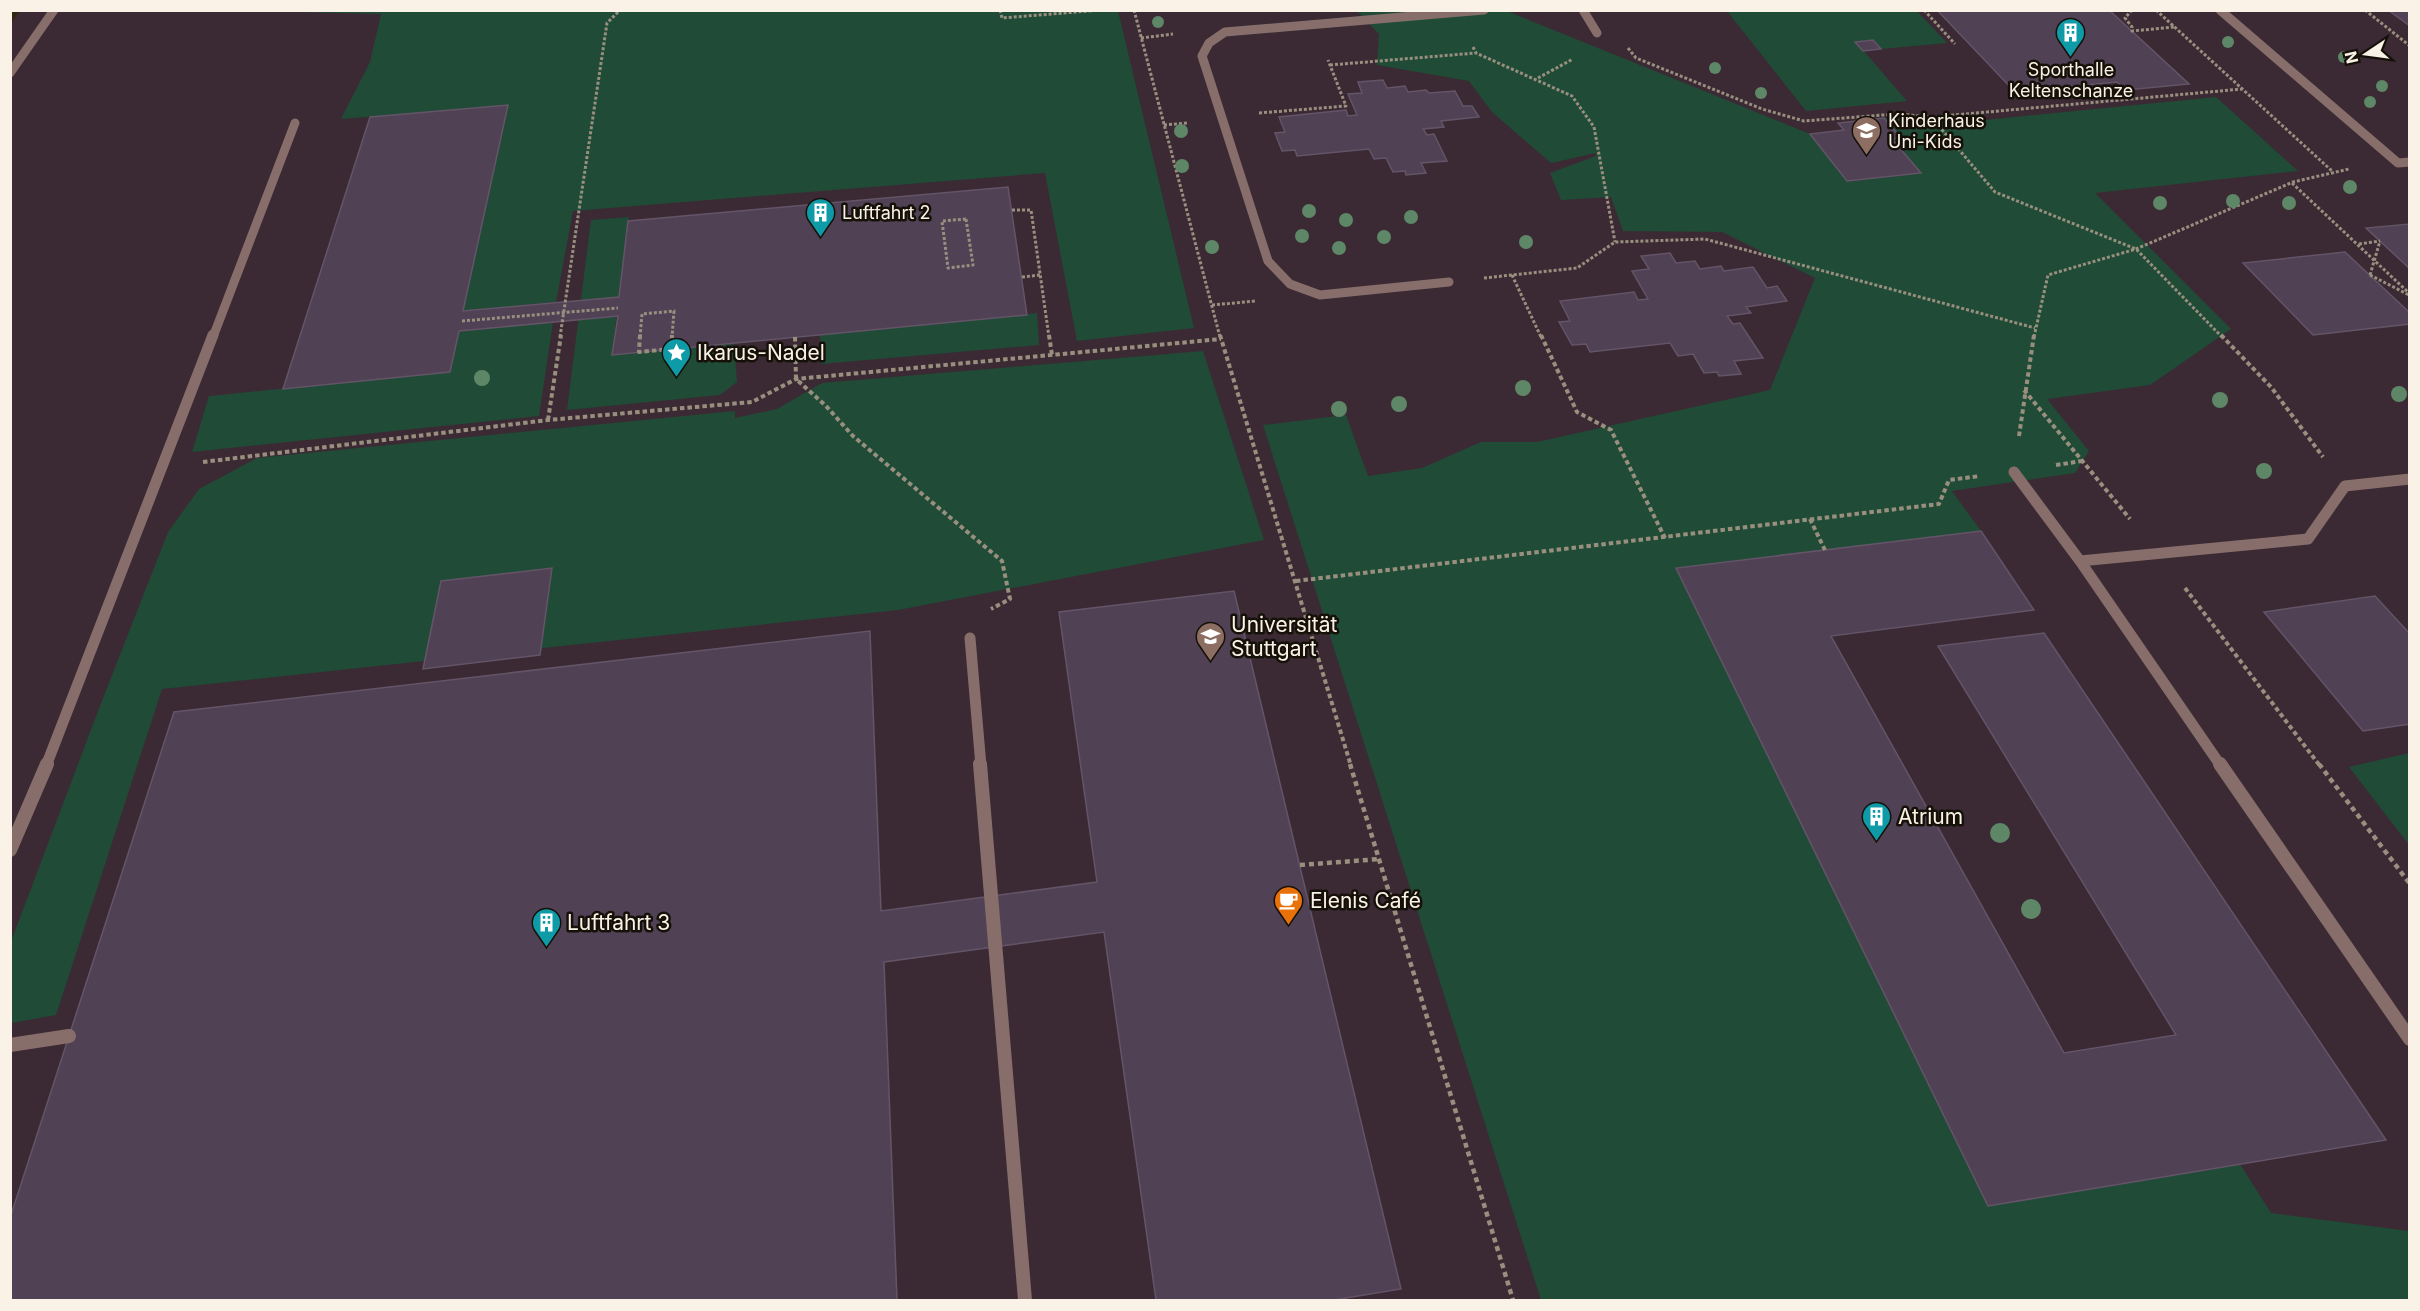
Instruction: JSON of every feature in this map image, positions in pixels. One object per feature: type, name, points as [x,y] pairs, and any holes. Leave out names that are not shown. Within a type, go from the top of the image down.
[{"type":"street","points":[[10,73],[54,10]]},
{"type":"street","points":[[1449,282],[1320,295],[1302,290],[1282,280],[1269,261],[1202,56],[1209,43],[1224,28],[1484,10]]},
{"type":"street","points":[[1583,10],[1597,33]]},
{"type":"street","points":[[2220,10],[2398,163],[2409,162]]},
{"type":"street","points":[[10,850],[67,716],[295,123]]},
{"type":"street","points":[[2014,472],[2080,561],[2409,1039]]},
{"type":"street","points":[[2080,561],[2308,539],[2345,486],[2409,479]]},
{"type":"street","points":[[970,638],[1025,1300]]},
{"type":"street","points":[[10,1045],[69,1036]]},
{"type":"path","points":[[548,420],[607,22],[621,10]]},
{"type":"path","points":[[1000,10],[1002,18],[1101,10]]},
{"type":"path","points":[[1134,10],[1221,339],[1512,1300]]},
{"type":"path","points":[[1924,10],[1955,44]]},
{"type":"path","points":[[2132,10],[2125,18],[2132,27],[2132,32],[2175,27]]},
{"type":"path","points":[[2156,10],[2332,172]]},
{"type":"path","points":[[2365,10],[2409,46]]},
{"type":"path","points":[[1455,13],[1476,53]]},
{"type":"path","points":[[1223,116],[1346,106],[1312,21]]},
{"type":"path","points":[[1625,44],[1636,58],[1762,109],[1804,121],[1896,114],[1932,117],[2242,89]]},
{"type":"path","points":[[1330,65],[1476,53],[1572,96],[1594,127],[1615,242]]},
{"type":"path","points":[[1932,117],[1995,192],[2136,249],[2271,387],[2345,486]]},
{"type":"path","points":[[1296,581],[1939,504],[1950,480],[2014,472],[2024,390],[2035,328],[2048,275],[2136,249],[2268,190],[2332,172],[2398,163]]},
{"type":"path","points":[[2292,183],[2359,244],[2409,295]]},
{"type":"path","points":[[1012,210],[1030,210],[1052,355]]},
{"type":"path","points":[[966,219],[974,265],[948,268],[942,221],[966,219]]},
{"type":"path","points":[[1449,282],[1577,268],[1615,242],[1705,239],[2035,328]]},
{"type":"path","points":[[2359,244],[2380,241],[2370,275],[2409,295]]},
{"type":"path","points":[[1022,277],[1040,275]]},
{"type":"path","points":[[1512,275],[1577,412],[1611,430],[1665,538]]},
{"type":"path","points":[[462,321],[618,308]]},
{"type":"path","points":[[674,310],[671,349],[639,352],[642,314],[674,310]]},
{"type":"path","points":[[795,337],[796,379],[826,406],[853,436],[1002,561],[1010,600],[985,613],[970,638]]},
{"type":"path","points":[[164,466],[548,420],[752,402],[796,379],[1221,339]]},
{"type":"path","points":[[2024,390],[2158,553],[2409,884]]},
{"type":"path","points":[[1810,519],[1825,550]]},
{"type":"path","points":[[1300,865],[1380,859]]},
{"type":"shaded area","name":"Universität Stuttgart","points":[[20,11],[2409,11],[2409,1300],[11,1300],[10,24]]},
{"type":"green space","points":[[255,11],[1118,11],[1194,328],[1077,341],[1045,173],[573,211],[556,302],[463,311],[508,106],[341,119],[370,62],[381,14]]},
{"type":"green space","points":[[1357,11],[1507,11],[1810,134],[1847,181],[1921,173],[1892,139],[1900,137],[1884,118],[1975,121],[2216,97],[2298,171],[2095,193],[2231,329],[2150,385],[2047,399],[2089,451],[2075,473],[1952,491],[1981,531],[1676,568],[1988,1206],[2240,1164],[2271,1213],[2409,1231],[2409,1300],[1541,1300],[1263,425],[1346,415],[1368,476],[1422,468],[1481,442],[1537,442],[1770,390],[1815,278],[1722,232],[1623,231],[1611,197],[1561,200],[1550,173],[1596,156],[1596,153],[1551,163],[1492,112],[1469,81],[1377,65],[1379,34]]},
{"type":"green space","points":[[1727,11],[1917,11],[1947,43],[1881,49],[1873,40],[1856,42],[1907,101],[1806,111]]},
{"type":"green space","points":[[629,217],[612,354],[734,344],[737,382],[720,395],[567,410],[591,220]]},
{"type":"green space","points":[[1037,313],[1039,345],[821,364],[820,335]]},
{"type":"green space","points":[[553,322],[539,416],[192,452],[209,396],[450,372],[459,331]]},
{"type":"green space","points":[[1203,351],[1264,540],[898,610],[162,689],[56,1015],[11,1023],[10,944],[168,532],[199,489],[257,458],[735,411],[735,418],[777,409],[822,383]]},
{"type":"green space","points":[[2410,753],[2409,845],[2349,767]]},
{"type":"building","name":"Sporthalle Keltenschanze","points":[[1937,10],[2109,10],[2189,84],[2126,90],[2117,82],[2015,92]]},
{"type":"building","points":[[2388,10],[2410,10],[2410,26]]},
{"type":"building","points":[[1873,40],[1881,49],[1863,51],[1855,42]]},
{"type":"building","points":[[1383,80],[1387,88],[1405,86],[1408,92],[1455,91],[1463,106],[1472,106],[1479,117],[1441,121],[1444,127],[1423,129],[1427,135],[1434,134],[1447,161],[1421,163],[1426,173],[1406,175],[1405,171],[1393,172],[1386,158],[1374,159],[1369,149],[1297,156],[1295,150],[1282,151],[1275,133],[1285,132],[1279,117],[1346,110],[1348,116],[1357,115],[1348,94],[1362,93],[1358,82]]},
{"type":"building","name":"Luftfahrt 2","points":[[508,105],[463,311],[619,297],[628,221],[1008,187],[1027,315],[612,355],[618,316],[459,331],[450,372],[283,389],[370,117]]},
{"type":"building","name":"Kinderhaus Uni-Kids","points":[[1884,118],[1901,138],[1892,139],[1921,173],[1847,181],[1810,134],[1844,130],[1838,123]]},
{"type":"building","points":[[2410,224],[2410,269],[2366,228]]},
{"type":"building","points":[[2345,252],[2410,313],[2410,324],[2313,335],[2243,263]]},
{"type":"building","points":[[1670,253],[1676,263],[1695,261],[1700,269],[1721,266],[1724,271],[1753,267],[1767,288],[1777,286],[1787,301],[1746,307],[1751,313],[1727,316],[1733,324],[1740,323],[1763,358],[1734,361],[1741,374],[1719,376],[1717,372],[1704,373],[1693,354],[1678,356],[1670,343],[1590,352],[1586,344],[1572,345],[1559,322],[1570,321],[1560,301],[1634,292],[1638,300],[1648,299],[1632,271],[1649,269],[1641,256]]},
{"type":"building","name":"Atrium","points":[[1981,531],[2034,610],[1831,636],[2064,1053],[2176,1035],[1938,646],[2044,633],[2386,1140],[1988,1206],[1676,568]]},
{"type":"building","points":[[552,568],[540,655],[423,669],[441,581]]},
{"type":"building","name":"Luftfahrt 3","points":[[1234,591],[1401,1289],[1334,1300],[1156,1300],[1104,932],[884,962],[897,1300],[10,1300],[10,1218],[174,712],[870,631],[881,911],[1097,882],[1059,612]]},
{"type":"building","points":[[2375,596],[2410,634],[2410,724],[2363,731],[2264,612]]},
{"type":"place","name":"Sporthalle Keltenschanze","points":[[2071,58]]},
{"type":"place","name":"Kinderhaus Uni-Kids","points":[[1867,156]]},
{"type":"place","name":"Luftfahrt 2","points":[[821,238]]},
{"type":"place","name":"Ikarus-Nadel","points":[[676,378]]},
{"type":"place","name":"Universität Stuttgart","points":[[1210,662]]},
{"type":"place","name":"Atrium","points":[[1877,842]]},
{"type":"place","name":"Elenis Café","points":[[1289,926]]},
{"type":"place","name":"Luftfahrt 3","points":[[546,948]]}]
